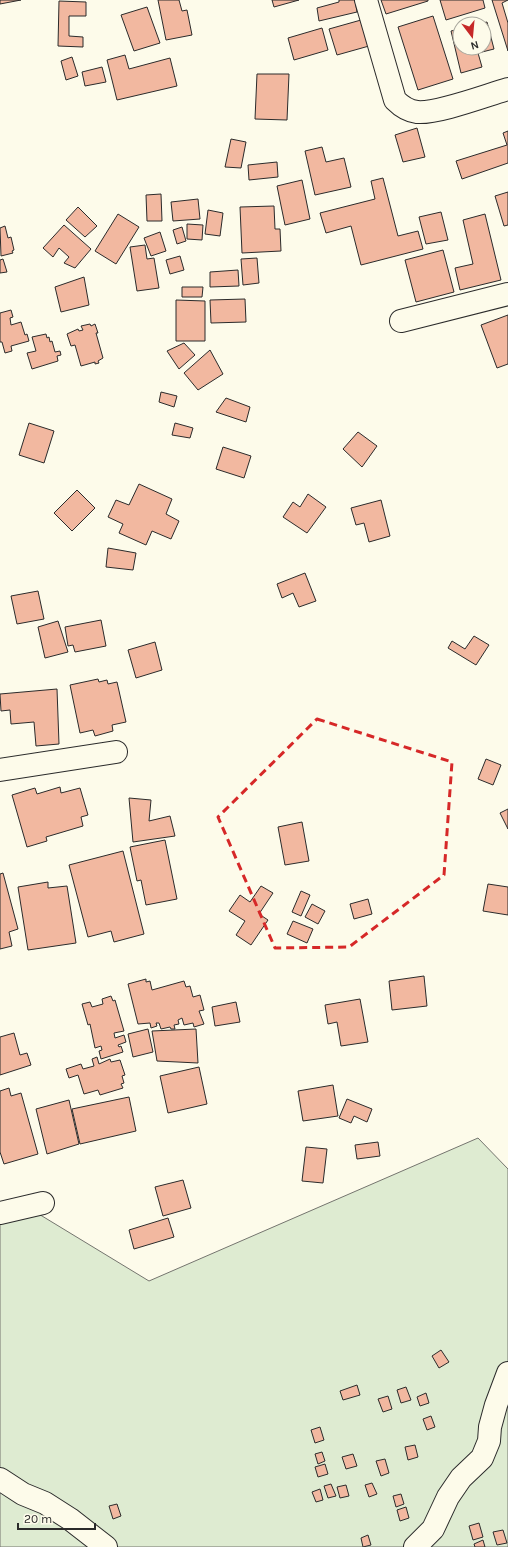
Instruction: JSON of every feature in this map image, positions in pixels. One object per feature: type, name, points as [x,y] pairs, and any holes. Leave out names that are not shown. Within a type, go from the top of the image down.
[{"type":"street","points":[[366,0],[395,100],[404,108],[417,112],[443,108],[508,89]]},
{"type":"street","points":[[401,321],[508,294]]},
{"type":"street","points":[[0,770],[116,752]]},
{"type":"street","points":[[0,1213],[43,1203]]},
{"type":"street","points":[[415,1547],[432,1529],[448,1497],[461,1478],[482,1458],[489,1441],[490,1427],[508,1373]]},
{"type":"street","points":[[0,1479],[23,1494],[51,1507],[106,1547]]},
{"type":"highlighted area","points":[[317,719],[452,762],[444,875],[349,947],[275,948],[218,817]]},
{"type":"green space","points":[[478,1138],[508,1169],[508,1547],[0,1547],[0,1206],[19,1202],[149,1281]]},
{"type":"building","points":[[0,0],[21,0],[0,4]]},
{"type":"building","points":[[158,0],[179,0],[182,11],[187,10],[192,35],[166,40]]},
{"type":"building","points":[[272,0],[299,0],[274,7]]},
{"type":"building","points":[[339,0],[355,0],[357,12],[319,21],[317,8],[339,2]]},
{"type":"building","points":[[381,0],[428,0],[428,1],[386,14]]},
{"type":"building","points":[[440,0],[483,0],[485,8],[459,16],[452,16],[452,18],[446,20]]},
{"type":"building","points":[[492,0],[508,0],[502,3],[508,23],[508,51]]},
{"type":"building","points":[[59,1],[86,2],[86,16],[69,16],[69,36],[83,37],[83,47],[58,46]]},
{"type":"building","points":[[147,7],[160,43],[134,51],[121,15]]},
{"type":"building","points":[[433,16],[453,79],[418,90],[398,27]]},
{"type":"building","points":[[361,20],[369,46],[337,55],[329,29]]},
{"type":"building","points":[[322,28],[328,50],[294,60],[288,38]]},
{"type":"building","points":[[125,55],[129,69],[170,58],[177,86],[117,100],[107,60]]},
{"type":"building","points":[[457,56],[479,56],[482,67],[461,73]]},
{"type":"building","points":[[72,57],[78,76],[66,80],[61,61]]},
{"type":"building","points":[[102,67],[106,82],[85,86],[82,72]]},
{"type":"building","points":[[257,74],[289,74],[287,120],[255,119]]},
{"type":"building","points":[[417,128],[425,157],[403,162],[395,135]]},
{"type":"building","points":[[508,131],[508,163],[462,179],[456,161],[507,145],[503,133]]},
{"type":"building","points":[[231,139],[246,142],[241,168],[225,167]]},
{"type":"building","points":[[322,147],[326,162],[344,158],[351,187],[315,195],[305,151]]},
{"type":"building","points":[[277,162],[278,177],[249,180],[248,165]]},
{"type":"building","points":[[383,178],[398,236],[418,231],[423,249],[361,265],[351,226],[326,233],[320,213],[375,199],[371,181]]},
{"type":"building","points":[[302,180],[310,219],[285,225],[277,186]]},
{"type":"building","points":[[508,192],[508,225],[504,226],[495,196]]},
{"type":"building","points":[[161,194],[162,221],[147,221],[146,195]]},
{"type":"building","points":[[198,199],[200,219],[173,221],[171,202]]},
{"type":"building","points":[[274,206],[275,229],[280,229],[281,251],[242,253],[240,207]]},
{"type":"building","points":[[78,207],[97,226],[85,237],[66,220]]},
{"type":"building","points":[[208,210],[223,213],[220,236],[205,234]]},
{"type":"building","points":[[441,212],[448,240],[426,244],[419,217]]},
{"type":"building","points":[[118,214],[139,227],[116,264],[95,251]]},
{"type":"building","points":[[485,214],[501,280],[460,290],[455,268],[473,264],[463,220]]},
{"type":"building","points":[[187,224],[203,225],[202,240],[187,239]]},
{"type":"building","points":[[64,225],[91,249],[75,268],[64,263],[69,257],[59,248],[53,257],[43,248]]},
{"type":"building","points":[[5,226],[8,238],[11,237],[14,250],[12,251],[13,253],[1,256],[0,228]]},
{"type":"building","points":[[182,227],[186,241],[177,244],[173,230]]},
{"type":"building","points":[[160,232],[166,251],[151,256],[144,238]]},
{"type":"building","points":[[145,245],[147,259],[154,258],[159,288],[137,291],[130,247]]},
{"type":"building","points":[[443,250],[454,292],[416,302],[405,260]]},
{"type":"building","points":[[180,256],[184,270],[170,274],[166,260]]},
{"type":"building","points":[[257,258],[259,283],[243,285],[241,259]]},
{"type":"building","points":[[3,259],[7,272],[0,273],[0,260]]},
{"type":"building","points":[[238,270],[239,286],[210,287],[210,272]]},
{"type":"building","points":[[84,277],[89,305],[61,312],[55,287]]},
{"type":"building","points":[[182,287],[203,287],[202,297],[182,297]]},
{"type":"building","points":[[245,299],[246,322],[211,323],[210,300]]},
{"type":"building","points":[[176,300],[205,301],[205,341],[176,341]]},
{"type":"building","points":[[11,310],[13,317],[10,318],[11,325],[21,322],[25,335],[27,334],[29,341],[11,346],[12,351],[5,353],[2,342],[0,342],[0,313]]},
{"type":"building","points":[[508,315],[508,364],[497,368],[481,325]]},
{"type":"building","points":[[90,324],[91,326],[95,324],[103,358],[98,361],[99,363],[95,364],[95,362],[81,366],[75,345],[71,346],[67,334],[78,329],[79,331],[83,330],[81,326]]},
{"type":"building","points":[[46,334],[47,338],[49,337],[50,342],[52,341],[55,352],[60,351],[61,355],[57,356],[58,361],[32,369],[27,353],[36,351],[32,337]]},
{"type":"building","points":[[184,343],[195,355],[179,369],[167,351]]},
{"type":"building","points":[[210,350],[223,374],[198,390],[184,373]]},
{"type":"building","points":[[161,392],[177,396],[174,407],[159,402]]},
{"type":"building","points":[[226,398],[250,407],[246,422],[216,412]]},
{"type":"building","points":[[29,423],[54,431],[44,463],[19,455]]},
{"type":"building","points":[[175,423],[193,428],[190,438],[172,435]]},
{"type":"building","points":[[358,432],[377,446],[362,467],[343,449]]},
{"type":"building","points":[[223,447],[251,456],[244,478],[216,469]]},
{"type":"building","points":[[139,484],[172,499],[166,514],[179,521],[171,539],[152,531],[146,545],[119,533],[123,524],[108,517],[116,500],[129,505]]},
{"type":"building","points":[[77,490],[95,508],[72,531],[54,513]]},
{"type":"building","points":[[308,494],[326,507],[307,533],[283,517],[293,502],[300,507]]},
{"type":"building","points":[[381,500],[390,536],[369,542],[364,523],[356,525],[351,508]]},
{"type":"building","points":[[108,548],[136,553],[133,570],[106,567]]},
{"type":"building","points":[[305,573],[316,601],[299,607],[293,593],[282,598],[277,584]]},
{"type":"building","points":[[38,591],[44,619],[17,624],[11,596]]},
{"type":"building","points":[[101,620],[106,646],[75,652],[73,645],[68,646],[65,627]]},
{"type":"building","points":[[58,621],[68,652],[45,658],[38,627]]},
{"type":"building","points":[[474,636],[489,645],[476,665],[448,648],[452,641],[465,649]]},
{"type":"building","points":[[155,642],[162,670],[136,678],[128,650]]},
{"type":"building","points":[[98,679],[99,682],[107,680],[108,684],[117,682],[126,722],[112,725],[113,731],[95,736],[93,730],[80,733],[70,685]]},
{"type":"building","points":[[57,689],[59,744],[36,746],[34,722],[11,724],[10,710],[1,711],[0,694]]},
{"type":"building","points":[[486,759],[501,765],[493,785],[478,779]]},
{"type":"building","points":[[60,787],[61,793],[80,788],[88,815],[81,817],[83,826],[46,837],[47,841],[27,847],[12,795],[35,788],[37,794]]},
{"type":"building","points":[[129,798],[151,800],[149,821],[170,816],[175,836],[133,842]]},
{"type":"building","points":[[508,809],[508,829],[500,813]]},
{"type":"building","points":[[302,822],[309,861],[285,865],[278,827]]},
{"type":"building","points":[[165,840],[177,899],[146,905],[141,880],[137,881],[130,847]]},
{"type":"building","points":[[123,851],[144,934],[114,942],[111,931],[88,937],[69,865]]},
{"type":"building","points":[[3,873],[18,929],[9,932],[12,946],[0,949],[0,874]]},
{"type":"building","points":[[48,882],[48,888],[67,886],[76,943],[28,950],[18,887]]},
{"type":"building","points":[[488,884],[508,887],[508,915],[483,911]]},
{"type":"building","points":[[261,886],[273,893],[259,914],[268,920],[251,945],[236,935],[245,921],[229,911],[240,895],[250,902]]},
{"type":"building","points":[[301,891],[310,895],[301,916],[292,912]]},
{"type":"building","points":[[368,899],[372,914],[354,919],[350,904]]},
{"type":"building","points":[[312,904],[325,911],[318,924],[305,917]]},
{"type":"building","points":[[293,921],[313,929],[307,943],[287,934]]},
{"type":"building","points":[[424,976],[427,1006],[392,1010],[389,981]]},
{"type":"building","points":[[146,979],[146,982],[150,981],[152,990],[184,981],[186,987],[190,986],[193,997],[200,995],[204,1010],[199,1011],[204,1024],[194,1027],[193,1023],[184,1025],[182,1018],[178,1020],[179,1024],[174,1025],[175,1029],[171,1029],[170,1027],[161,1029],[159,1023],[156,1023],[157,1026],[151,1028],[150,1023],[138,1024],[128,984]]},
{"type":"building","points":[[111,996],[113,1001],[115,1000],[124,1031],[114,1033],[115,1038],[124,1035],[126,1042],[118,1045],[119,1047],[121,1046],[123,1052],[101,1059],[99,1051],[102,1050],[101,1046],[95,1048],[90,1024],[88,1025],[82,1004],[90,1002],[92,1007],[103,1004],[102,999]]},
{"type":"building","points":[[360,999],[368,1042],[341,1046],[337,1022],[328,1024],[325,1005]]},
{"type":"building","points":[[236,1002],[240,1022],[215,1026],[212,1007]]},
{"type":"building","points":[[148,1029],[153,1052],[133,1057],[128,1034]]},
{"type":"building","points":[[196,1029],[198,1063],[157,1061],[152,1031]]},
{"type":"building","points":[[14,1033],[20,1055],[27,1053],[31,1065],[0,1075],[0,1037]]},
{"type":"building","points":[[97,1057],[99,1064],[110,1059],[111,1062],[120,1060],[125,1075],[122,1076],[124,1083],[121,1084],[123,1088],[100,1095],[98,1090],[84,1094],[78,1075],[69,1078],[66,1069],[81,1064],[83,1069],[94,1066],[92,1059]]},
{"type":"building","points":[[199,1067],[207,1104],[168,1113],[160,1076]]},
{"type":"building","points":[[333,1085],[338,1116],[303,1121],[298,1091]]},
{"type":"building","points":[[9,1088],[11,1096],[21,1093],[38,1154],[4,1164],[0,1152],[0,1091]]},
{"type":"building","points":[[129,1097],[136,1131],[80,1144],[72,1109]]},
{"type":"building","points":[[347,1099],[372,1109],[367,1122],[354,1116],[351,1123],[339,1118]]},
{"type":"building","points":[[69,1100],[79,1144],[47,1154],[36,1109]]},
{"type":"building","points":[[378,1142],[380,1156],[357,1159],[355,1145]]},
{"type":"building","points":[[306,1147],[327,1149],[323,1183],[302,1181]]},
{"type":"building","points":[[183,1180],[191,1208],[163,1216],[155,1187]]},
{"type":"building","points":[[168,1218],[174,1237],[134,1249],[129,1230]]},
{"type":"building","points":[[441,1350],[449,1362],[439,1368],[432,1356]]},
{"type":"building","points":[[357,1385],[360,1395],[343,1400],[340,1391]]},
{"type":"building","points":[[406,1387],[411,1400],[401,1403],[397,1390]]},
{"type":"building","points":[[426,1393],[429,1403],[420,1406],[417,1397]]},
{"type":"building","points":[[388,1396],[392,1409],[383,1412],[378,1399]]},
{"type":"building","points":[[431,1416],[435,1427],[427,1430],[423,1419]]},
{"type":"building","points":[[320,1427],[324,1440],[315,1443],[311,1430]]},
{"type":"building","points":[[415,1445],[418,1457],[408,1460],[405,1447]]},
{"type":"building","points":[[322,1452],[325,1461],[318,1464],[315,1454]]},
{"type":"building","points":[[353,1454],[357,1466],[346,1469],[342,1457]]},
{"type":"building","points":[[385,1459],[389,1473],[381,1476],[376,1461]]},
{"type":"building","points":[[325,1464],[328,1474],[318,1477],[315,1467]]},
{"type":"building","points":[[372,1483],[377,1494],[369,1497],[365,1485]]},
{"type":"building","points":[[331,1484],[336,1496],[328,1498],[324,1486]]},
{"type":"building","points":[[346,1485],[349,1496],[340,1498],[337,1487]]},
{"type":"building","points":[[320,1489],[323,1500],[316,1502],[312,1492]]},
{"type":"building","points":[[401,1494],[404,1504],[396,1507],[393,1496]]},
{"type":"building","points":[[117,1504],[121,1516],[113,1519],[109,1506]]},
{"type":"building","points":[[406,1507],[409,1518],[400,1521],[397,1510]]},
{"type":"building","points":[[479,1523],[483,1537],[473,1540],[469,1526]]},
{"type":"building","points":[[503,1530],[507,1543],[497,1545],[493,1532]]},
{"type":"building","points":[[368,1535],[371,1545],[363,1547],[361,1538]]},
{"type":"building","points":[[483,1540],[485,1547],[475,1547],[474,1544]]}]
